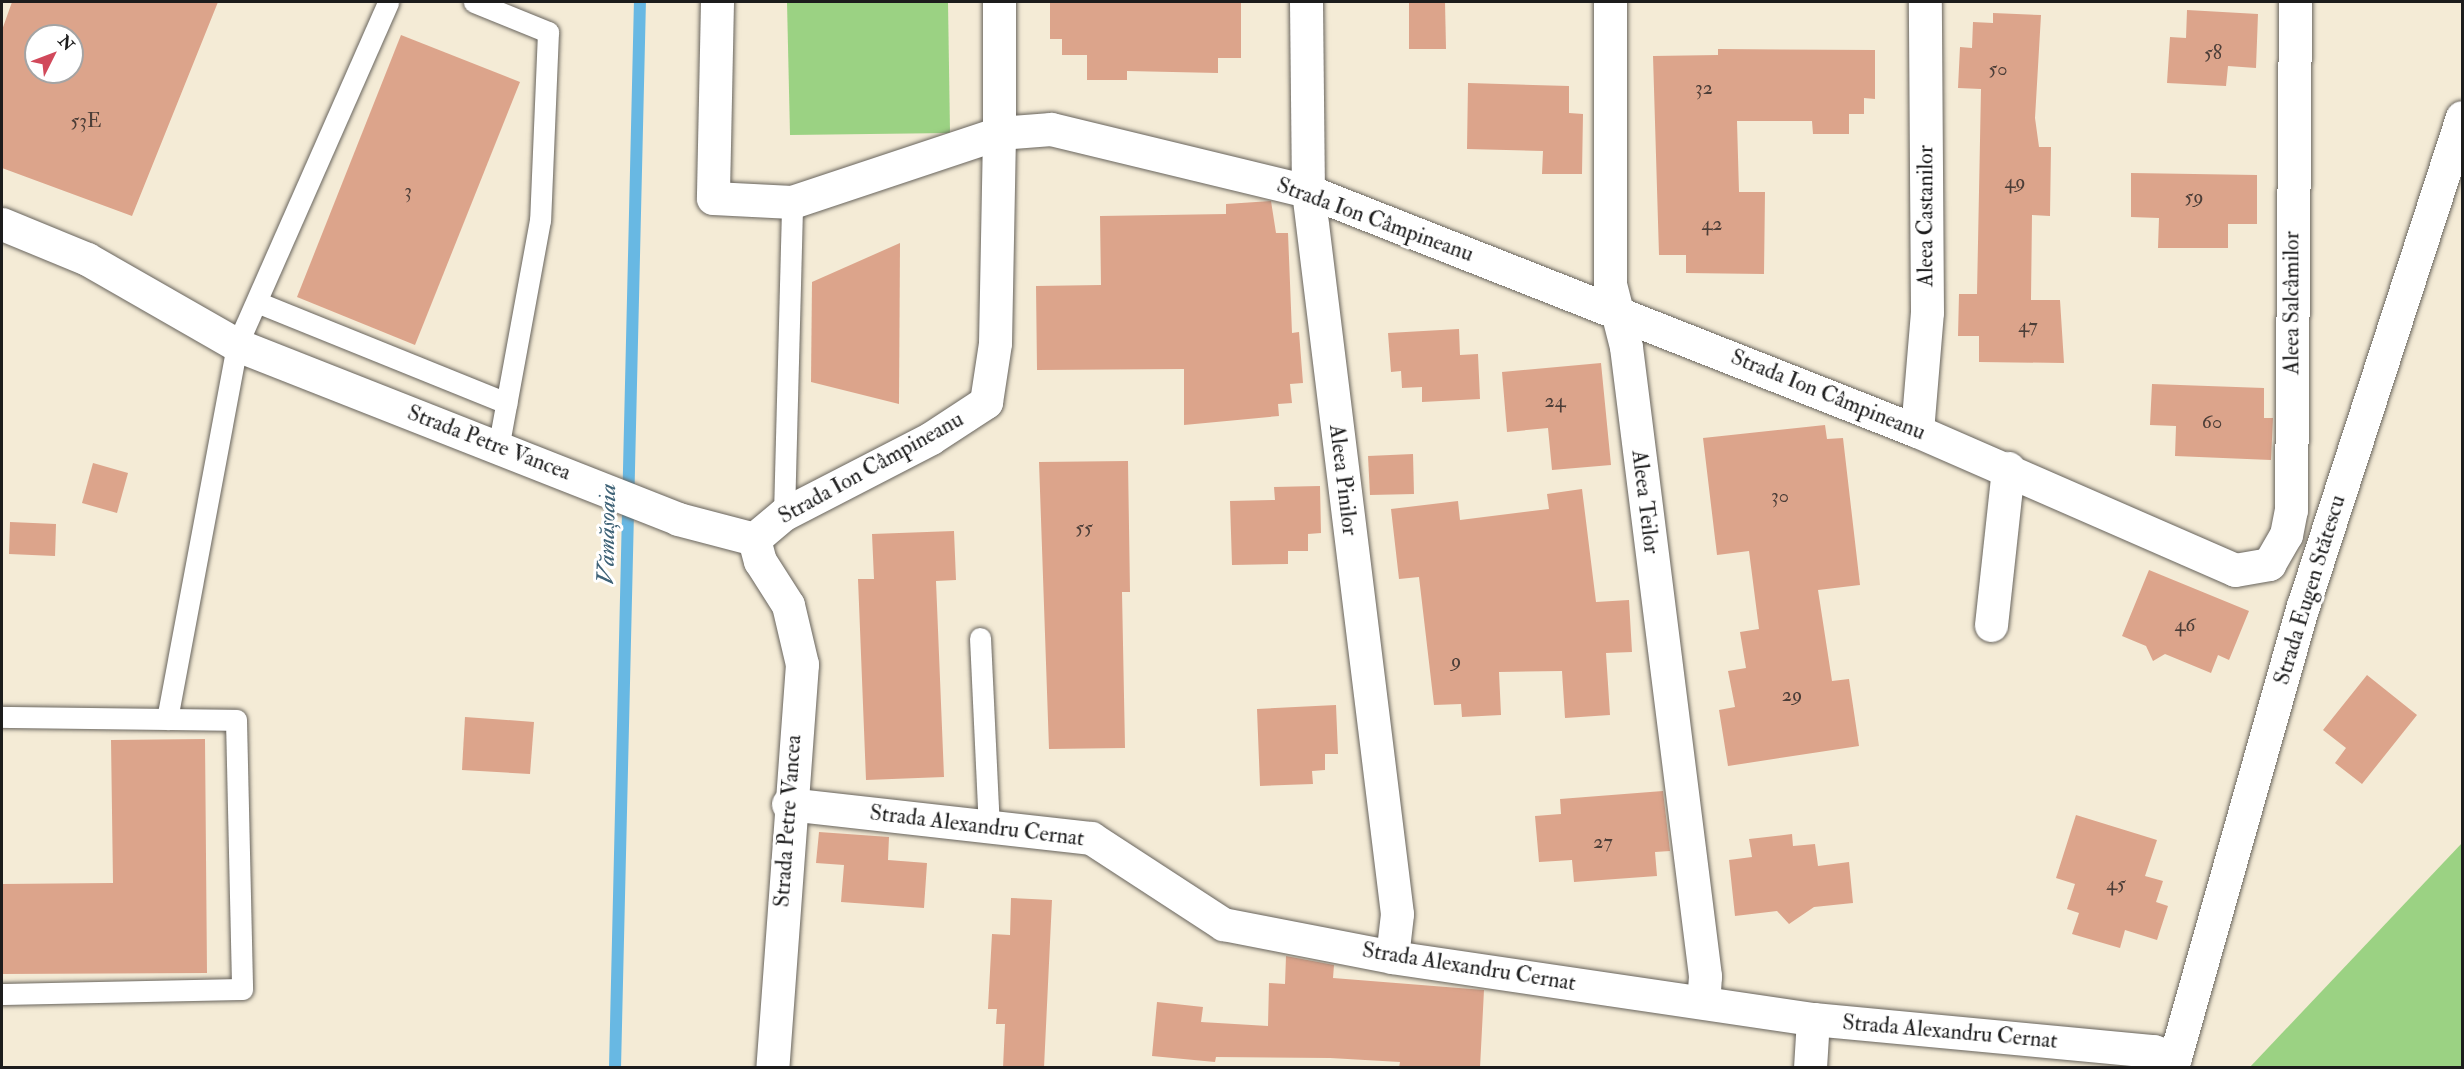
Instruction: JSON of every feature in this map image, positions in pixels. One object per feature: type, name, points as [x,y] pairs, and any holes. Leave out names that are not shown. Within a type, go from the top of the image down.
[{"type":"street","points":[[717,2],[713,198],[792,202],[999,133],[999,2]]},
{"type":"street","name":"Aleea Pinilor","points":[[1306,2],[1308,191],[1397,914],[1392,957]]},
{"type":"street","name":"Aleea Teilor","points":[[1610,2],[1610,284],[1621,313],[1705,976],[1704,1002]]},
{"type":"street","name":"Aleea Castanilor","points":[[1917,431],[1927,312],[1924,2]]},
{"type":"street","name":"Aleea Salcâmilor","points":[[2235,570],[2269,564],[2286,535],[2290,510],[2295,2]]},
{"type":"street","name":"Strada Eugen Stătescu","points":[[2174,1063],[2303,606],[2463,117]]},
{"type":"street","name":"Strada Ion Câmpineanu","points":[[754,539],[784,514],[931,438],[986,402],[995,343],[999,133],[1051,129],[1098,137],[1308,191],[2008,468],[2235,570]]},
{"type":"street","name":"Strada Petre Vancea","points":[[2,224],[87,259],[237,345],[498,448],[569,473],[678,519],[754,539],[760,561],[788,605],[802,664],[788,804],[772,1068]]},
{"type":"street","points":[[1991,625],[2008,468]]},
{"type":"street","name":"Strada Alexandru Cernat","points":[[788,804],[989,829],[1091,838],[1223,924],[1392,957],[1813,1019],[2153,1051],[2174,1063]]},
{"type":"street","points":[[1809,1068],[1813,1019]]},
{"type":"lane","points":[[167,719],[237,345],[259,303],[388,2]]},
{"type":"lane","points":[[474,2],[548,32],[540,220],[498,448]]},
{"type":"lane","points":[[784,514],[792,202]]},
{"type":"lane","points":[[259,303],[507,403]]},
{"type":"lane","points":[[980,638],[989,829]]},
{"type":"lane","points":[[2,717],[236,720],[242,989],[2,994]]},
{"type":"green space","points":[[787,2],[948,2],[950,133],[790,135]]},
{"type":"green space","points":[[2462,843],[2462,1067],[2250,1067]]},
{"type":"building","points":[[12,2],[218,2],[132,216],[2,168],[2,30]]},
{"type":"building","points":[[1050,2],[1241,2],[1241,58],[1218,58],[1218,73],[1127,71],[1127,80],[1087,80],[1087,55],[1062,55],[1062,39],[1050,39]]},
{"type":"building","points":[[1409,2],[1445,2],[1446,49],[1409,49]]},
{"type":"building","points":[[2187,10],[2258,14],[2256,68],[2228,66],[2226,86],[2167,83],[2170,37],[2186,38]]},
{"type":"building","points":[[1993,13],[2041,15],[2035,118],[2039,147],[2051,147],[2050,216],[2032,215],[2031,300],[2060,300],[2064,363],[1979,362],[1979,336],[1958,336],[1959,294],[1977,294],[1981,89],[1958,88],[1960,47],[1972,48],[1973,22],[1993,23]]},
{"type":"building","points":[[401,35],[520,82],[415,345],[297,297]]},
{"type":"building","points":[[1718,49],[1875,50],[1875,99],[1864,98],[1864,114],[1849,114],[1849,134],[1813,134],[1812,121],[1737,121],[1739,192],[1765,192],[1764,274],[1686,273],[1686,255],[1659,255],[1653,56],[1718,55]]},
{"type":"building","points":[[1468,83],[1569,86],[1569,113],[1583,114],[1582,174],[1542,174],[1543,151],[1467,149]]},
{"type":"building","points":[[2131,173],[2257,175],[2257,224],[2228,224],[2228,248],[2158,248],[2159,218],[2131,217]]},
{"type":"building","points":[[1271,201],[1276,233],[1288,233],[1292,333],[1299,332],[1303,383],[1290,384],[1292,403],[1278,404],[1279,416],[1184,425],[1184,369],[1037,370],[1036,286],[1101,285],[1100,216],[1226,214],[1226,204]]},
{"type":"building","points":[[900,243],[899,404],[811,382],[812,282]]},
{"type":"building","points":[[1459,329],[1460,355],[1478,354],[1480,399],[1422,402],[1422,387],[1402,388],[1401,371],[1391,372],[1388,333]]},
{"type":"building","points":[[1601,363],[1611,465],[1552,470],[1548,428],[1507,432],[1502,372]]},
{"type":"building","points":[[2152,384],[2264,388],[2264,418],[2273,418],[2271,460],[2175,456],[2176,426],[2150,425]]},
{"type":"building","points":[[1825,425],[1827,439],[1843,438],[1860,585],[1818,590],[1832,681],[1849,679],[1859,746],[1728,766],[1719,710],[1735,707],[1728,671],[1746,668],[1740,632],[1759,629],[1749,551],[1717,555],[1703,438]]},
{"type":"building","points":[[1413,454],[1414,494],[1370,495],[1368,456]]},
{"type":"building","points":[[1128,461],[1130,592],[1122,592],[1125,748],[1049,749],[1039,462]]},
{"type":"building","points":[[93,463],[128,473],[117,513],[82,503]]},
{"type":"building","points":[[1320,486],[1321,533],[1308,534],[1308,551],[1288,551],[1288,564],[1232,565],[1230,501],[1275,500],[1274,487]]},
{"type":"building","points":[[1582,489],[1596,602],[1629,600],[1632,652],[1606,653],[1610,715],[1565,718],[1562,671],[1499,672],[1501,715],[1462,717],[1461,704],[1434,705],[1419,577],[1399,579],[1391,509],[1458,501],[1460,520],[1549,509],[1547,494]]},
{"type":"building","points":[[10,522],[56,524],[55,556],[9,554]]},
{"type":"building","points":[[954,531],[956,580],[936,581],[944,777],[866,780],[858,579],[874,579],[872,534]]},
{"type":"building","points":[[2149,570],[2249,611],[2229,660],[2218,655],[2211,673],[2165,654],[2153,661],[2146,646],[2122,636]]},
{"type":"building","points":[[2367,675],[2417,715],[2362,784],[2335,763],[2346,748],[2323,730]]},
{"type":"building","points":[[1336,705],[1338,754],[1325,754],[1325,770],[1312,771],[1313,784],[1260,786],[1257,709]]},
{"type":"building","points":[[465,717],[534,722],[530,774],[462,770]]},
{"type":"building","points":[[205,739],[207,973],[2,974],[2,884],[113,883],[111,740]]},
{"type":"building","points":[[1663,791],[1670,851],[1655,852],[1657,876],[1574,882],[1572,860],[1539,862],[1535,816],[1561,814],[1560,799]]},
{"type":"building","points":[[2076,815],[2157,840],[2145,876],[2163,881],[2156,902],[2168,906],[2157,940],[2125,930],[2120,948],[2072,934],[2079,913],[2067,909],[2075,884],[2056,878]]},
{"type":"building","points":[[819,832],[889,837],[888,860],[927,863],[924,908],[841,902],[844,865],[816,863]]},
{"type":"building","points":[[1792,834],[1793,846],[1815,844],[1818,866],[1849,862],[1853,903],[1814,907],[1789,924],[1777,911],[1735,916],[1729,860],[1752,857],[1749,839]]},
{"type":"building","points":[[1011,898],[1052,900],[1044,1068],[1003,1068],[1005,1024],[996,1024],[997,1009],[988,1009],[992,934],[1010,935]]},
{"type":"building","points":[[1286,956],[1334,965],[1333,978],[1484,990],[1480,1068],[1399,1068],[1400,1062],[1330,1058],[1216,1057],[1215,1062],[1152,1056],[1157,1002],[1203,1007],[1201,1022],[1268,1026],[1269,983],[1285,984]]},
{"type":"waterway","name":"Vămășoaia","points":[[615,1068],[640,2]]}]
